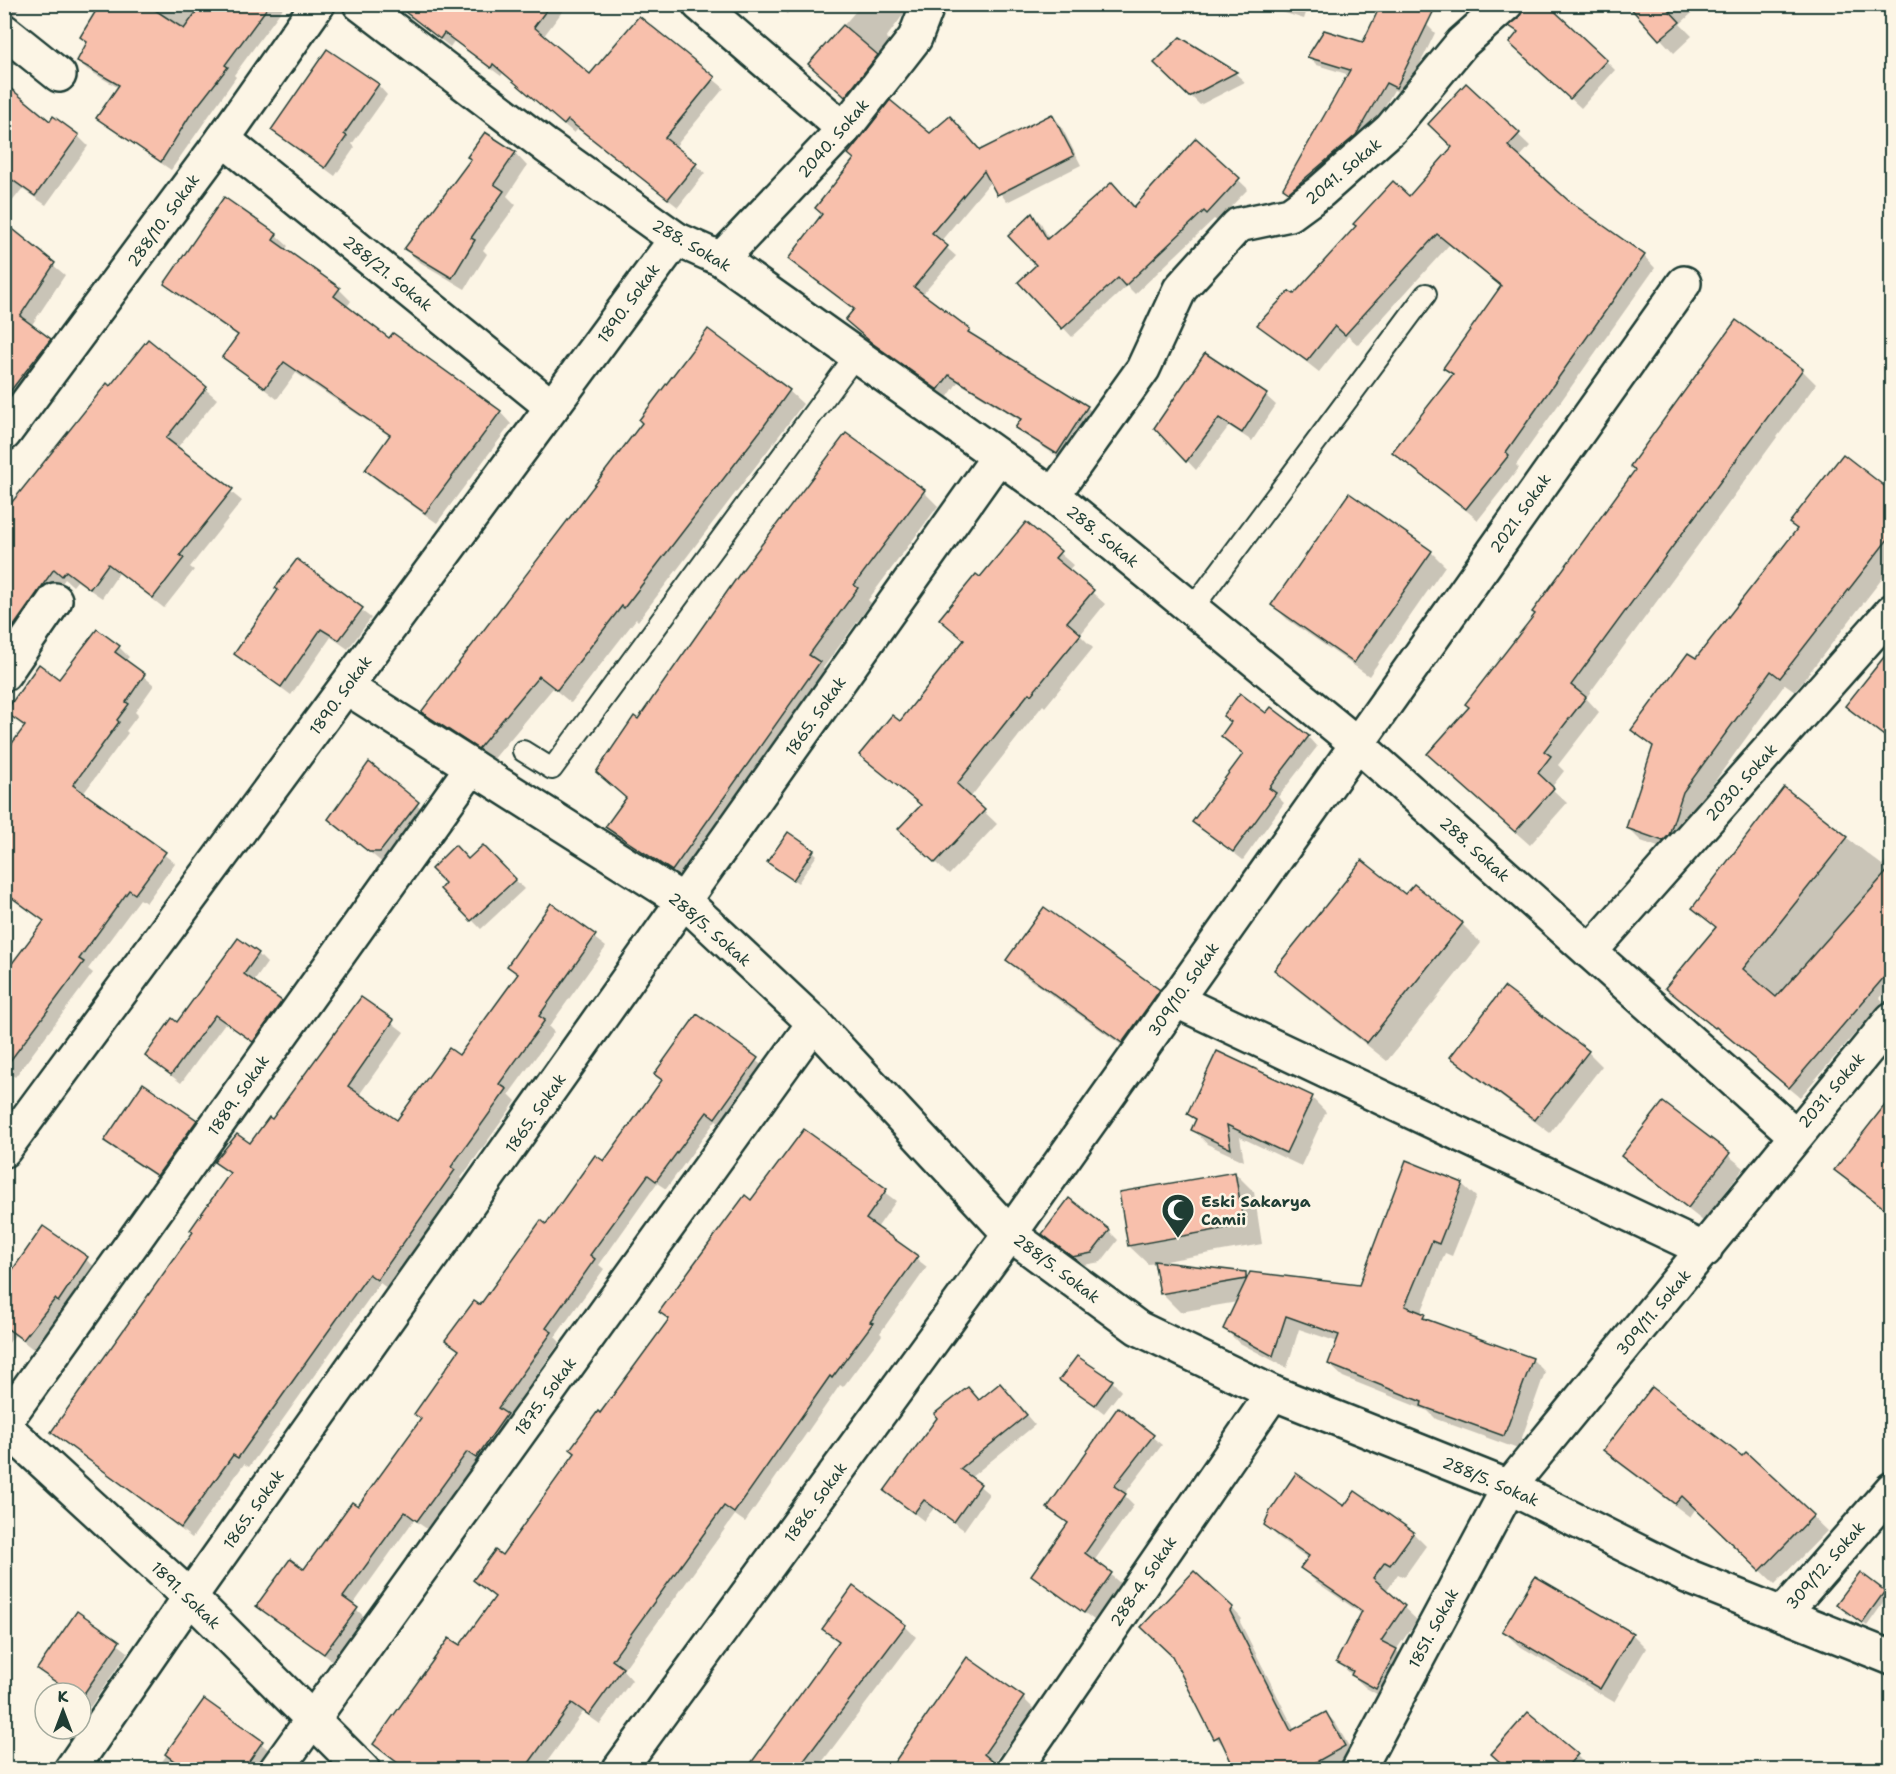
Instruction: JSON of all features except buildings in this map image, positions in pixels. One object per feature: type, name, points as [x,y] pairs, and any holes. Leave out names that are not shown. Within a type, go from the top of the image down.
[{"type":"street","name":"288/10. Sokak","points":[[4,435],[223,139],[318,4]]},
{"type":"street","points":[[699,4],[844,129]]},
{"type":"street","name":"2040. Sokak","points":[[722,259],[844,129],[915,38],[928,4]]},
{"type":"street","name":"2041. Sokak","points":[[1053,495],[1143,369],[1180,289],[1238,225],[1290,214],[1320,192],[1392,129],[1462,43],[1506,4]]},
{"type":"street","name":"288. Sokak","points":[[367,7],[546,146],[676,239],[722,259],[1053,495],[1356,743],[1794,1134]]},
{"type":"street","points":[[4,31],[59,75]]},
{"type":"street","name":"288/21. Sokak","points":[[223,139],[552,407]]},
{"type":"street","name":"1890. Sokak","points":[[4,1150],[676,239]]},
{"type":"street","name":"2021. Sokak","points":[[1356,743],[1684,283]]},
{"type":"street","name":"1865. Sokak","points":[[71,1770],[190,1598],[998,457]]},
{"type":"street","points":[[4,674],[55,600]]},
{"type":"street","name":"2030. Sokak","points":[[1590,952],[1892,611]]},
{"type":"street","name":"288/5. Sokak","points":[[346,687],[685,902],[814,1023],[1010,1234],[1138,1328],[1273,1393],[1509,1487],[1687,1576],[1892,1658]]},
{"type":"street","name":"309/10. Sokak","points":[[1010,1234],[1356,743]]},
{"type":"street","name":"1889. Sokak","points":[[4,1424],[472,767]]},
{"type":"street","points":[[1175,1000],[1705,1250]]},
{"type":"street","name":"2031. Sokak","points":[[1794,1134],[1892,1019]]},
{"type":"street","name":"1875. Sokak","points":[[276,1770],[814,1023]]},
{"type":"street","name":"309/11. Sokak","points":[[1509,1487],[1705,1250],[1794,1134]]},
{"type":"street","name":"1886. Sokak","points":[[619,1770],[1010,1234]]},
{"type":"street","name":"288-4. Sokak","points":[[1014,1770],[1273,1393]]},
{"type":"street","name":"1891. Sokak","points":[[4,1424],[190,1598],[363,1770]]},
{"type":"street","name":"1851. Sokak","points":[[1367,1765],[1509,1487]]},
{"type":"street","name":"309/12. Sokak","points":[[1783,1614],[1892,1489]]},
{"type":"lane","points":[[1192,609],[1426,294]]},
{"type":"lane","points":[[523,751],[552,769],[856,355]]},
{"type":"place","name":"Eski Sakarya Camii","points":[[1178,1239]]}]
